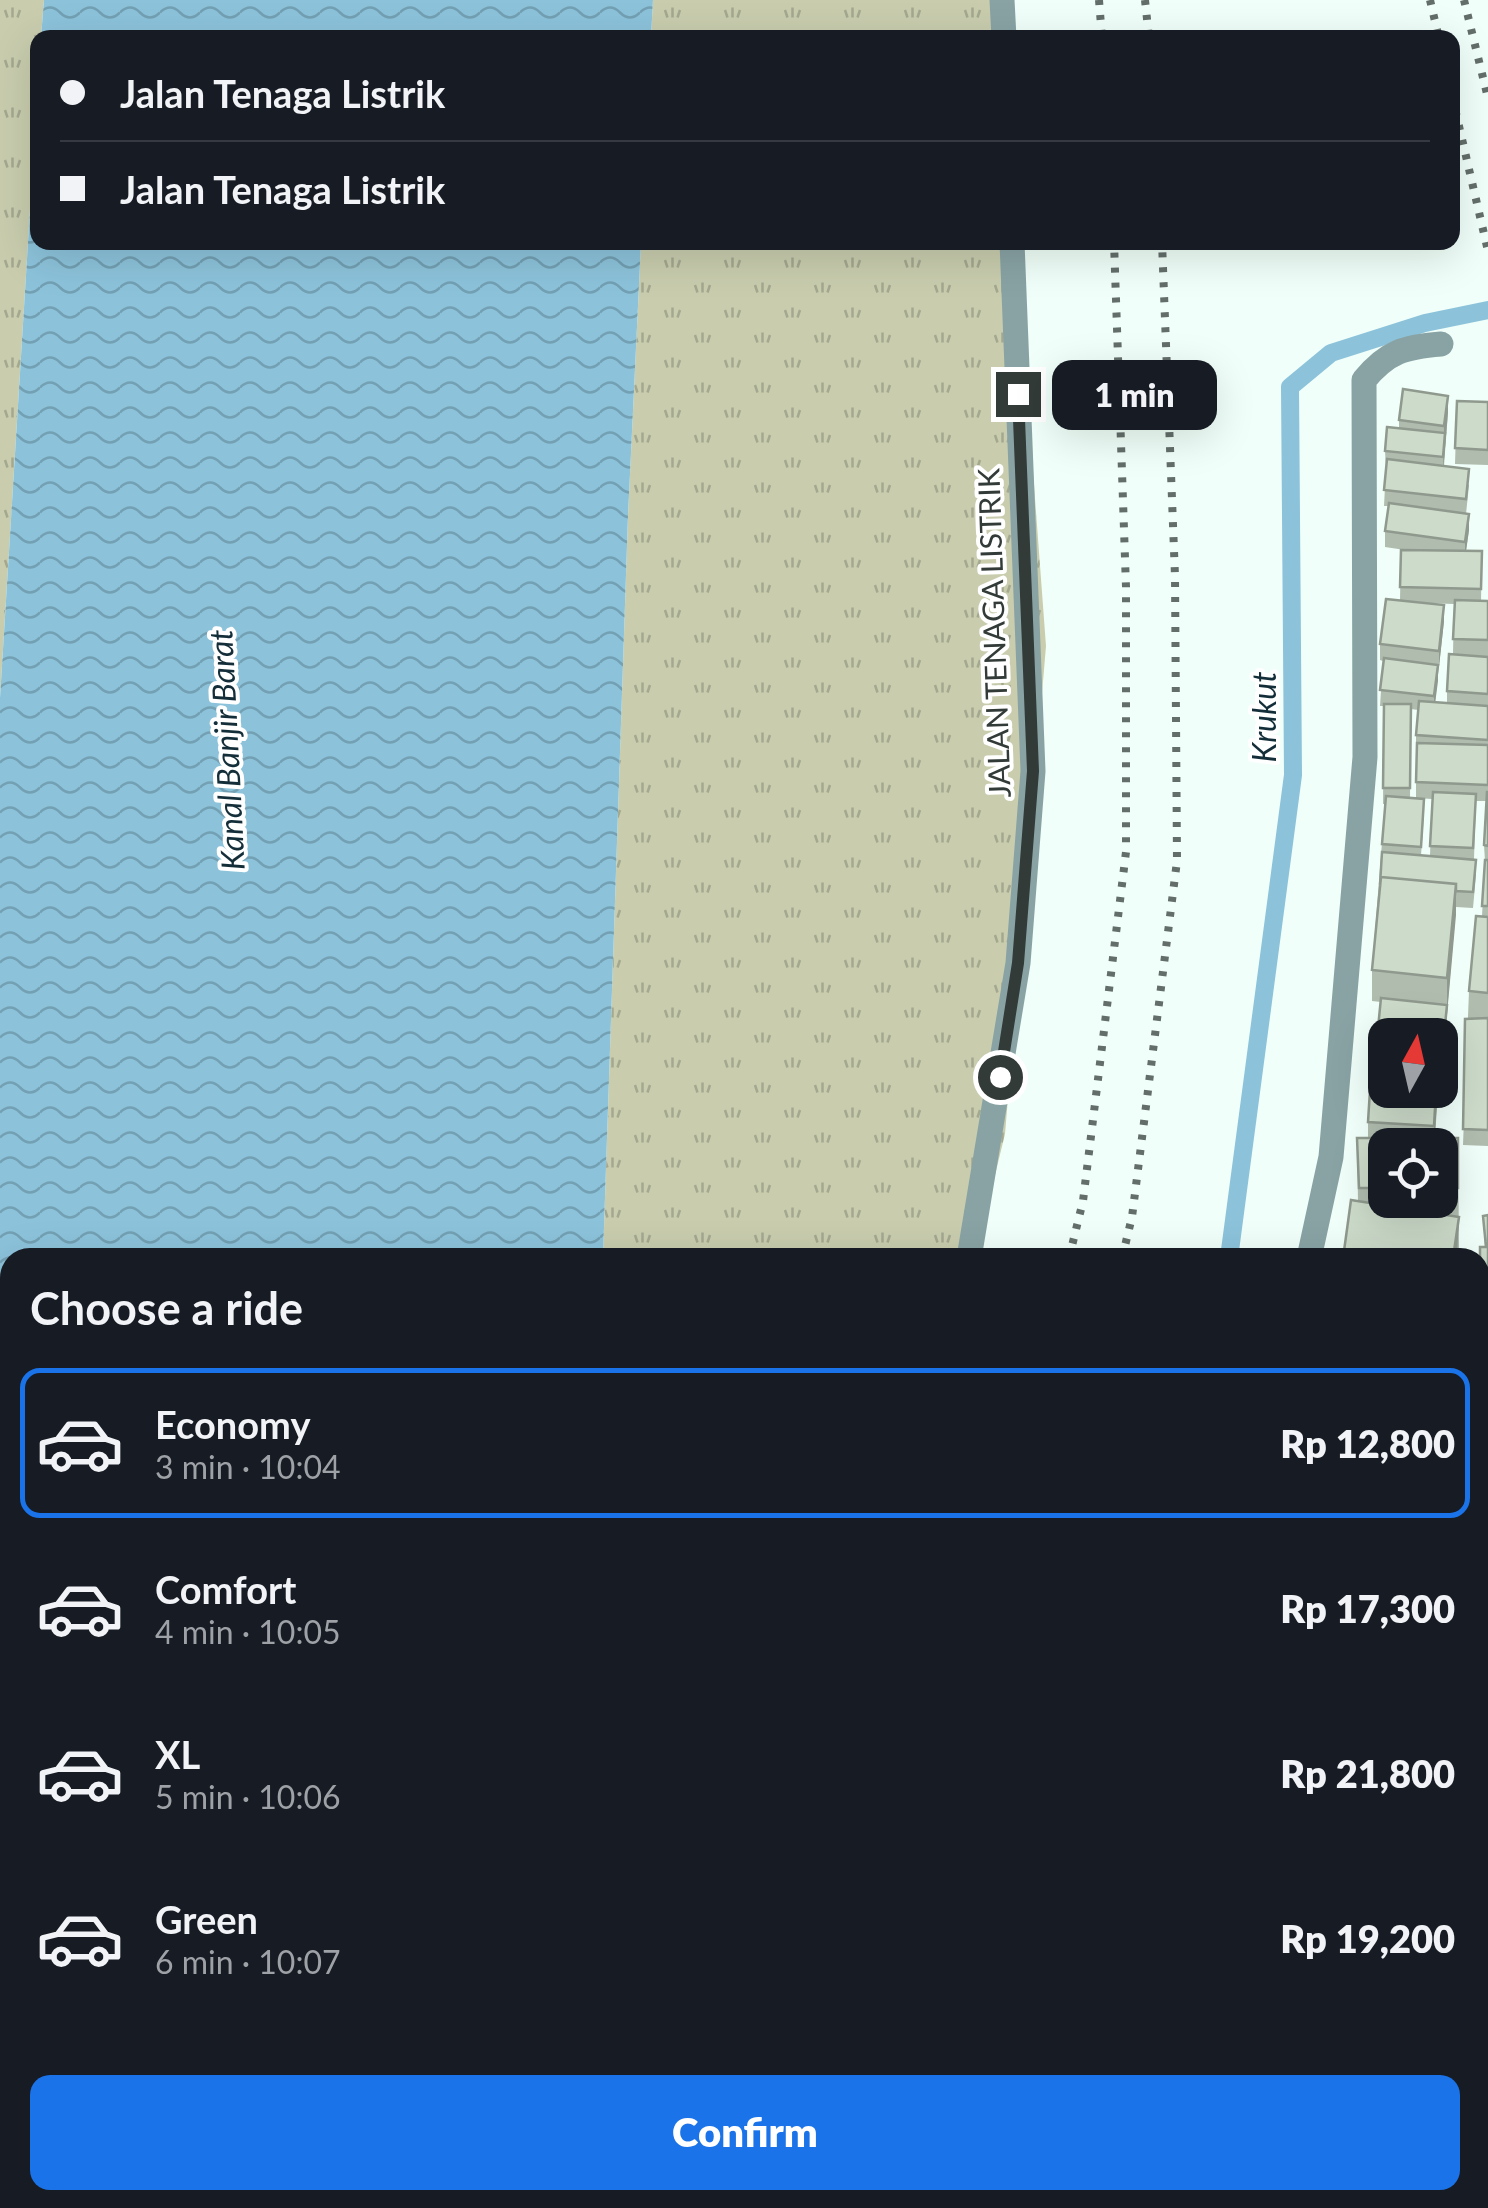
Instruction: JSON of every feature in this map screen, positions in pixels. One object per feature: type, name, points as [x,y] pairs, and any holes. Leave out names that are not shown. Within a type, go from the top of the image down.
[{"type":"street","points":[[1002,0],[1004,30]]},
{"type":"street","name":"JALAN TENAGA LISTRIK","points":[[971,1248],[1018,963],[1033,771],[1012,250]]},
{"type":"street","points":[[1311,1248],[1331,1157],[1365,757],[1364,380],[1376,366],[1403,348],[1442,344]]},
{"type":"green space","points":[[0,0],[44,0],[42,30],[30,30],[30,210],[0,698]]},
{"type":"green space","points":[[653,0],[998,0],[1000,30],[651,30]]},
{"type":"green space","points":[[641,250],[1017,250],[1046,646],[1005,1134],[977,1248],[603,1248]]},
{"type":"water","points":[[44,0],[653,0],[651,30],[42,30]]},
{"type":"water","name":"Kanal Banjir Barat","points":[[30,210],[30,250],[641,250],[603,1248],[0,1248],[0,698]]},
{"type":"building","points":[[1403,389],[1448,396],[1444,426],[1399,420]]},
{"type":"building","points":[[1457,401],[1488,402],[1488,450],[1455,448]]},
{"type":"building","points":[[1387,427],[1445,433],[1443,457],[1385,451]]},
{"type":"building","points":[[1387,459],[1469,469],[1466,499],[1384,490]]},
{"type":"building","points":[[1389,503],[1469,514],[1465,542],[1385,531]]},
{"type":"building","points":[[1401,550],[1482,551],[1481,589],[1400,587]]},
{"type":"building","points":[[1386,599],[1444,605],[1439,651],[1380,644]]},
{"type":"building","points":[[1455,600],[1488,601],[1488,640],[1453,639]]},
{"type":"building","points":[[1449,654],[1488,657],[1488,694],[1447,691]]},
{"type":"building","points":[[1384,658],[1438,665],[1434,696],[1380,690]]},
{"type":"building","points":[[1419,701],[1488,706],[1488,740],[1416,735]]},
{"type":"building","points":[[1384,704],[1411,704],[1410,788],[1383,788]]},
{"type":"building","points":[[1417,743],[1488,745],[1488,785],[1416,782]]},
{"type":"building","points":[[1433,792],[1476,794],[1473,848],[1430,846]]},
{"type":"building","points":[[1488,792],[1488,846],[1484,845]]},
{"type":"building","points":[[1386,796],[1424,799],[1421,847],[1382,844]]},
{"type":"building","points":[[1382,852],[1476,860],[1473,892],[1456,891],[1456,884],[1381,877],[1380,885]]},
{"type":"building","points":[[1485,860],[1488,906],[1482,906]]},
{"type":"building","points":[[1381,877],[1456,884],[1447,978],[1372,970]]},
{"type":"building","points":[[1476,916],[1488,917],[1488,993],[1469,991]]},
{"type":"building","points":[[1381,998],[1447,1005],[1446,1018],[1379,1018]]},
{"type":"building","points":[[1488,1018],[1488,1130],[1463,1129],[1465,1019]]},
{"type":"building","points":[[1369,1108],[1435,1108],[1434,1126],[1368,1122]]},
{"type":"building","points":[[1357,1138],[1368,1138],[1368,1188],[1359,1188]]},
{"type":"building","points":[[1351,1200],[1368,1203],[1368,1218],[1459,1217],[1454,1248],[1344,1248]]},
{"type":"building","points":[[1488,1215],[1488,1247],[1486,1247],[1483,1216]]},
{"type":"waterway","name":"Krukut","points":[[1230,1248],[1293,775],[1290,387],[1331,353],[1425,323],[1488,310]]},
{"type":"railway","points":[[1099,0],[1101,30]]},
{"type":"railway","points":[[1145,0],[1148,30]]},
{"type":"railway","points":[[1430,0],[1437,30]]},
{"type":"railway","points":[[1464,0],[1488,98]]},
{"type":"railway","points":[[1460,130],[1488,251]]},
{"type":"railway","points":[[1071,1248],[1083,1201],[1126,852],[1126,587],[1114,250]]},
{"type":"railway","points":[[1124,1248],[1132,1217],[1177,861],[1175,576],[1162,250]]},
{"type":"route","points":[[1000,1077],[1018,963],[1033,771],[1018,394]]}]
